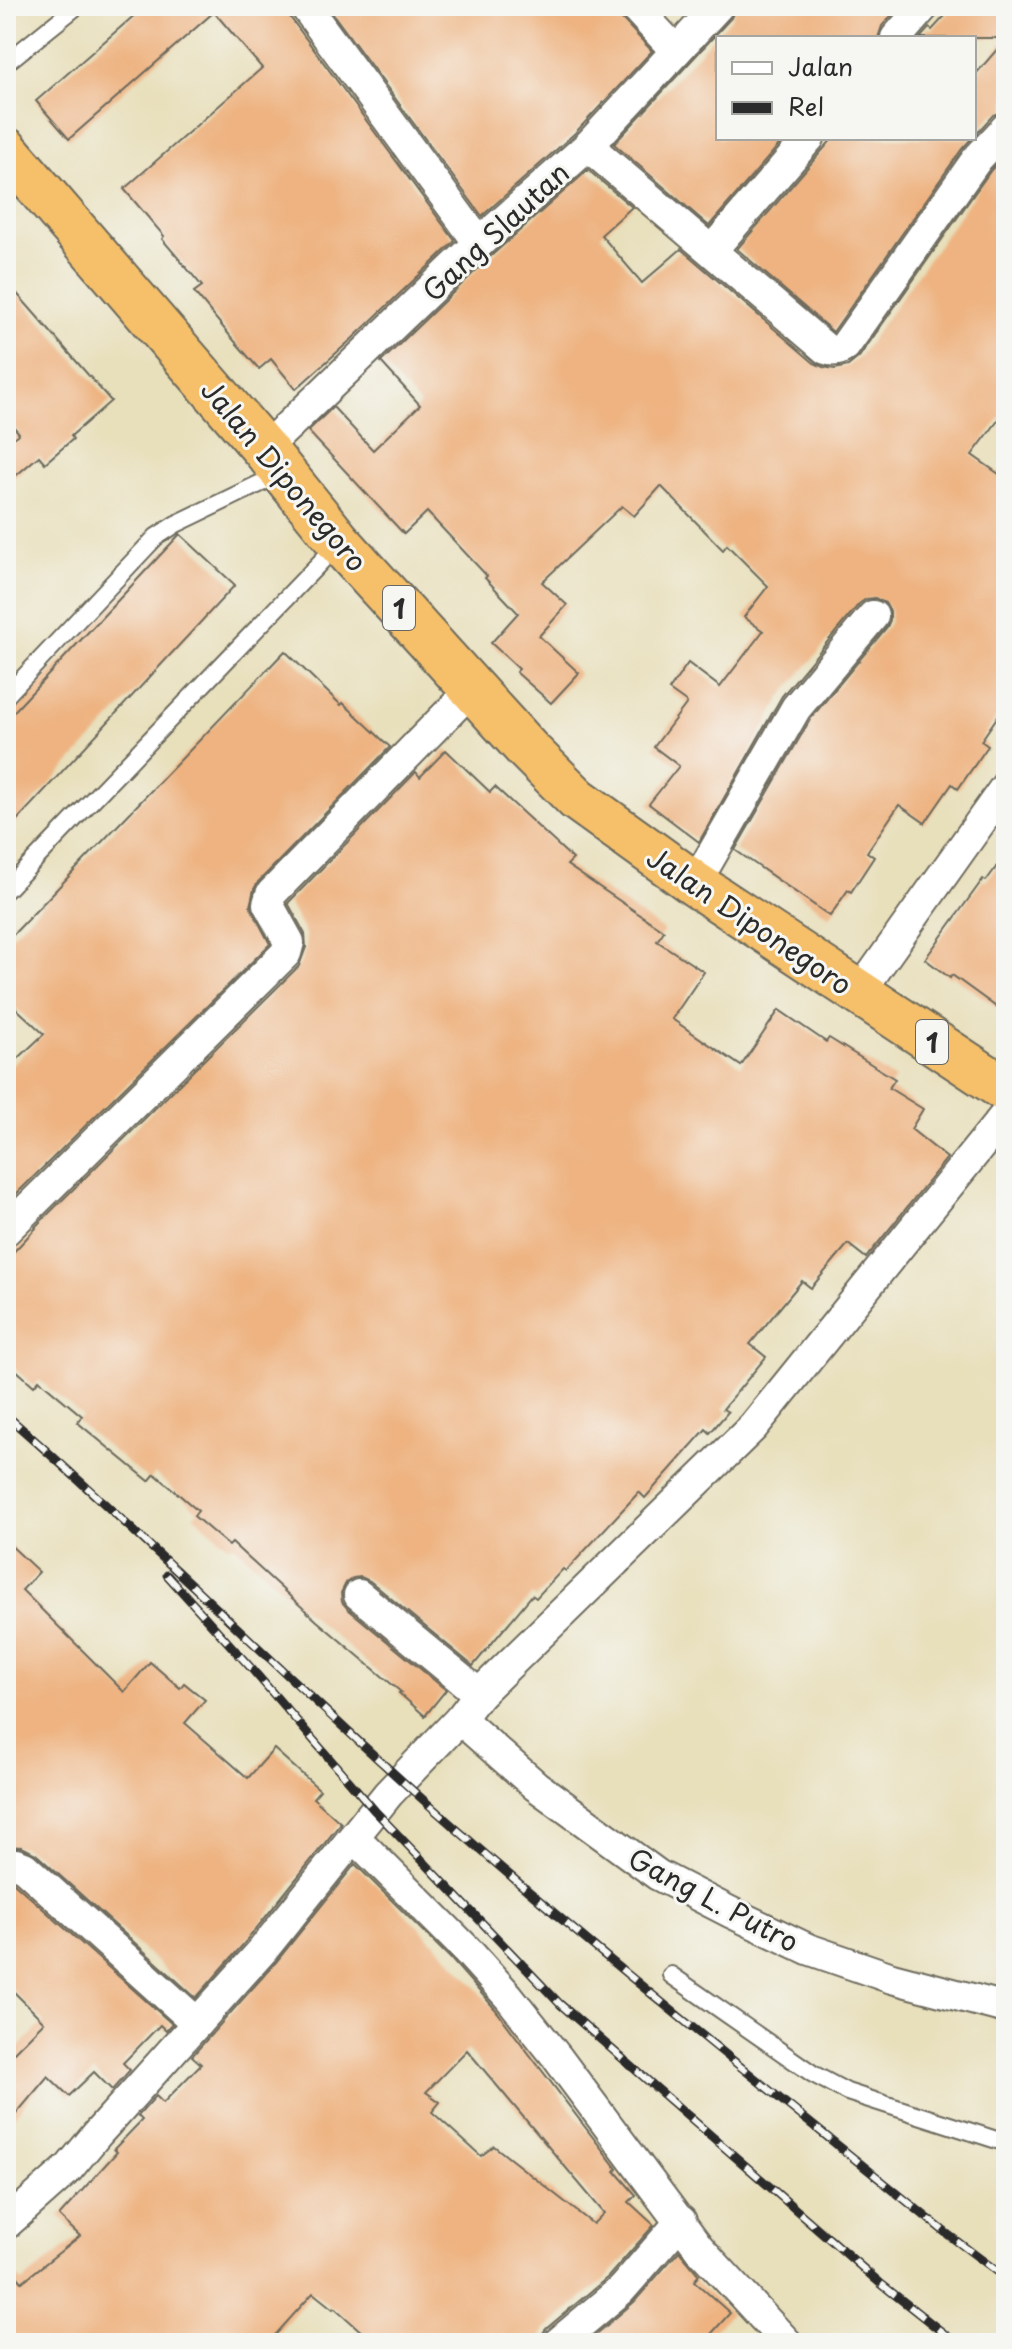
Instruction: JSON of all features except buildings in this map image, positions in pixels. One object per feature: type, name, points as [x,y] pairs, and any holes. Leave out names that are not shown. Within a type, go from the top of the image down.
[{"type":"highway","name":"Jalan Diponegoro","points":[[6,150],[274,461],[339,542],[527,749],[577,799],[695,884],[1006,1090]]},
{"type":"street","points":[[305,6],[479,243]]},
{"type":"street","points":[[634,6],[676,51]]},
{"type":"street","name":"Gang Slautan","points":[[274,461],[479,243],[588,146],[718,6]]},
{"type":"street","points":[[898,36],[924,6]]},
{"type":"street","points":[[588,146],[826,349],[839,350],[845,346],[977,159],[1006,128]]},
{"type":"street","points":[[712,250],[807,140]]},
{"type":"street","points":[[695,884],[796,708],[873,616]]},
{"type":"street","points":[[6,1230],[286,953],[289,942],[268,904],[271,894],[472,689]]},
{"type":"street","points":[[859,993],[1006,786]]},
{"type":"street","points":[[12,2208],[69,2168],[262,1951],[388,1794],[460,1719],[479,1694],[753,1427],[1006,1114]]},
{"type":"street","points":[[359,1595],[479,1694]]},
{"type":"street","name":"Gang L. Putro","points":[[460,1719],[536,1786],[658,1875],[808,1949],[892,1978],[1006,2008]]},
{"type":"street","points":[[354,1837],[463,1946],[509,1997],[710,2261],[787,2343]]},
{"type":"street","points":[[6,1864],[24,1867],[197,2023]]},
{"type":"street","points":[[558,2343],[621,2290],[681,2221]]},
{"type":"lane","points":[[6,63],[77,6]]},
{"type":"lane","points":[[6,696],[156,537],[204,510],[274,461]]},
{"type":"lane","points":[[6,890],[339,542]]},
{"type":"lane","points":[[671,1975],[813,2074],[847,2092],[1006,2143]]},
{"type":"railway","points":[[6,1415],[467,1839],[671,2010],[1006,2278]]},
{"type":"railway","points":[[167,1575],[375,1811],[560,2004],[880,2283],[956,2343]]}]
